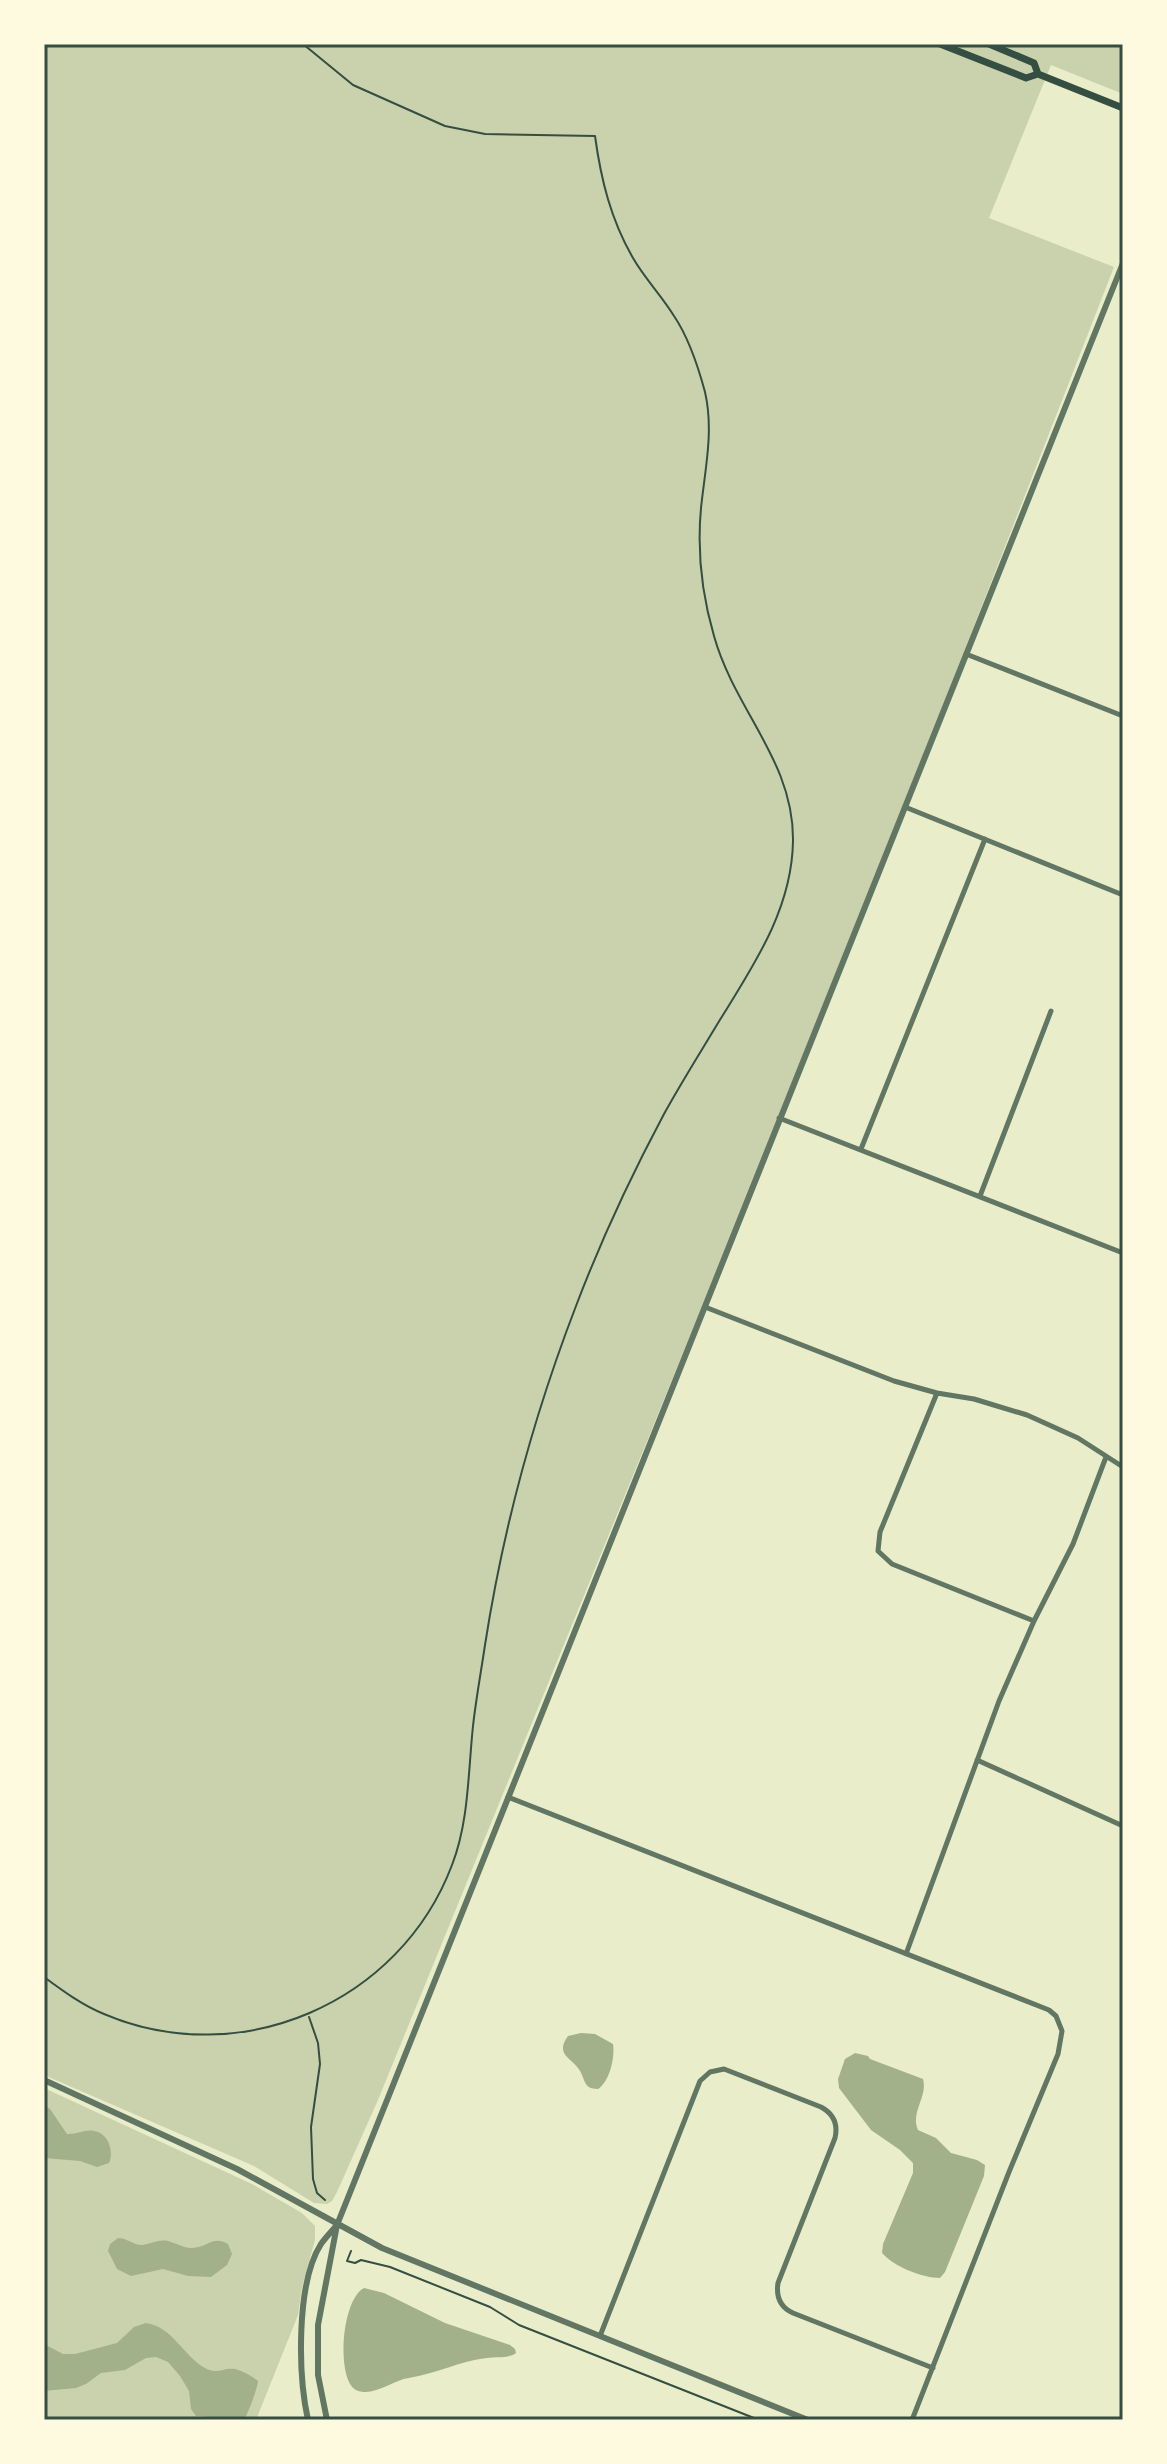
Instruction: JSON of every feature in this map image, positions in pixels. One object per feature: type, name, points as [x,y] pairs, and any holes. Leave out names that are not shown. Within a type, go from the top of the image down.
[{"type":"main road","points":[[940,44],[1026,78],[1038,74],[1123,108]]},
{"type":"main road","points":[[989,44],[1034,63],[1038,74]]},
{"type":"street","points":[[327,2420],[318,2375],[317,2346],[321,2303],[334,2252],[337,2225],[1123,263]]},
{"type":"street","points":[[966,654],[1123,716]]},
{"type":"street","points":[[905,807],[1123,895]]},
{"type":"street","points":[[861,1149],[985,839]]},
{"type":"street","points":[[980,1196],[1051,1011]]},
{"type":"street","points":[[779,1118],[1123,1253]]},
{"type":"street","points":[[704,1306],[873,1374],[1027,1415],[1078,1438],[1123,1467]]},
{"type":"street","points":[[937,1393],[880,1532],[878,1551],[892,1564],[1034,1621]]},
{"type":"street","points":[[906,1954],[977,1760],[1034,1621],[1073,1544],[1106,1457]]},
{"type":"street","points":[[977,1760],[1123,1826]]},
{"type":"street","points":[[508,1797],[1049,2010],[1060,2023],[1062,2040],[1058,2054],[912,2420]]},
{"type":"street","points":[[600,2337],[700,2081],[710,2072],[724,2069],[825,2109],[832,2115],[836,2126],[835,2138],[778,2283],[777,2294],[781,2304],[793,2313],[933,2368]]},
{"type":"street","points":[[44,2080],[216,2158],[382,2248],[808,2420]]},
{"type":"street","points":[[308,2420],[301,2375],[304,2308],[310,2274],[321,2244],[337,2225]]},
{"type":"path","points":[[44,1977],[103,2014],[170,2032],[228,2034],[309,2016],[347,1993],[387,1962],[424,1919],[449,1872],[465,1817],[475,1711],[497,1576],[513,1506],[548,1383],[588,1274],[636,1169],[686,1076],[764,950],[786,891],[793,848],[793,823],[784,782],[724,666],[707,608],[700,540],[710,422],[701,376],[677,319],[640,270],[624,240],[605,193],[595,136],[485,134],[445,126],[353,85],[303,44]]},
{"type":"path","points":[[309,2016],[320,2054],[311,2127],[313,2179],[317,2193],[325,2200]]},
{"type":"path","points":[[351,2251],[347,2261],[355,2263],[361,2260],[390,2267],[490,2307],[519,2325],[759,2420]]},
{"type":"shaded area","points":[[44,44],[1123,44],[1123,94],[1051,65],[989,218],[1114,267],[754,1179],[378,2100],[337,2192],[327,2204],[314,2203],[254,2166],[44,2075]]},
{"type":"shaded area","points":[[595,2034],[613,2044],[611,2068],[598,2089],[587,2085],[578,2068],[563,2051],[568,2036]]},
{"type":"shaded area","points":[[855,2053],[923,2079],[916,2117],[918,2130],[936,2138],[951,2153],[985,2165],[984,2176],[940,2278],[909,2271],[882,2253],[913,2173],[913,2163],[871,2130],[839,2088],[838,2079],[845,2059]]},
{"type":"shaded area","points":[[44,2088],[252,2184],[302,2213],[315,2226],[315,2240],[298,2315],[256,2420],[44,2420]]},
{"type":"shaded area","points":[[44,2105],[67,2134],[91,2131],[103,2135],[110,2149],[109,2163],[97,2167],[80,2161],[44,2158]]},
{"type":"shaded area","points":[[118,2238],[139,2245],[165,2241],[192,2248],[218,2241],[228,2244],[232,2254],[227,2265],[211,2277],[188,2276],[163,2269],[131,2276],[117,2269],[108,2251],[110,2244]]},
{"type":"shaded area","points":[[364,2288],[384,2293],[445,2323],[510,2345],[516,2353],[467,2362],[403,2379],[369,2392],[356,2390],[346,2372],[344,2340],[350,2308],[356,2295]]},
{"type":"shaded area","points":[[146,2323],[163,2330],[205,2368],[213,2371],[235,2369],[258,2381],[244,2420],[196,2416],[191,2409],[189,2391],[180,2376],[168,2362],[156,2357],[146,2358],[125,2370],[101,2373],[76,2388],[44,2391],[44,2344],[63,2354],[75,2354],[117,2343],[134,2327]]}]
